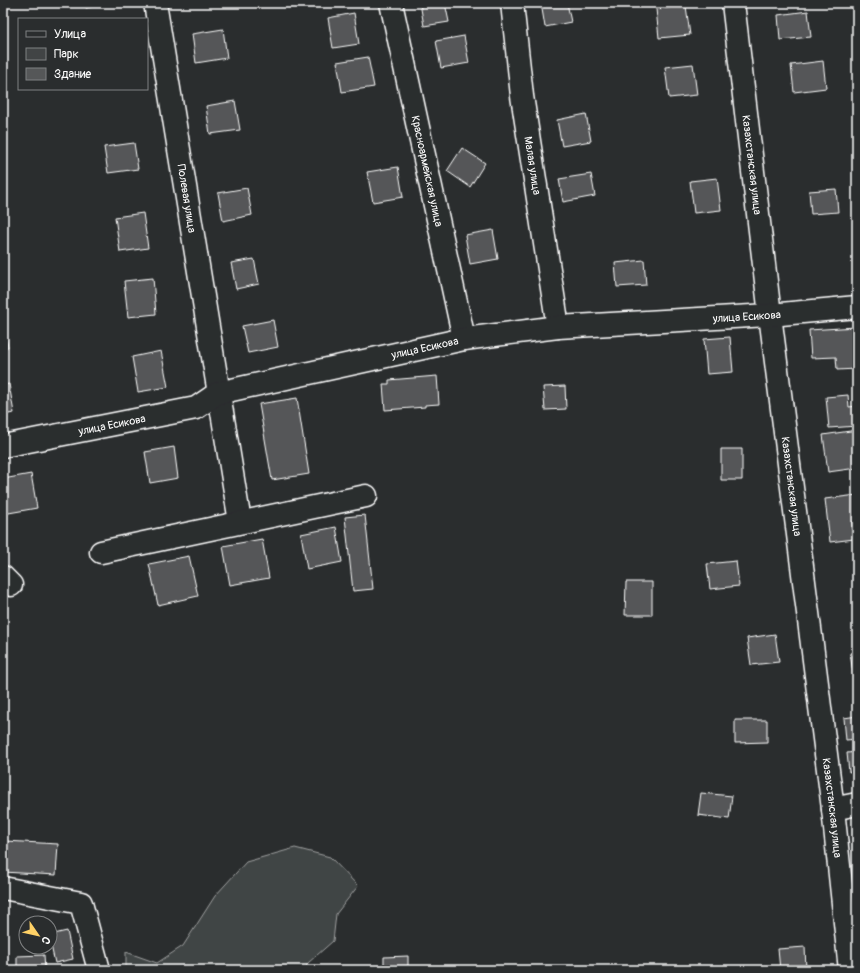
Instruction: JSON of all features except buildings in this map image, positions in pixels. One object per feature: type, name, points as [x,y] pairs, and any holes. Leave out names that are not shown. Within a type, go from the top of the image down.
[{"type":"street","name":"Полевая улица","points":[[155,3],[240,522]]},
{"type":"street","name":"Красноармейская улица","points":[[391,3],[464,339]]},
{"type":"street","name":"Малая улица","points":[[512,3],[522,96],[558,327]]},
{"type":"street","name":"Казахстанская улица","points":[[733,3],[770,315],[833,809],[850,970]]},
{"type":"street","name":"улица Есикова","points":[[3,446],[196,408],[218,394],[464,339],[558,327],[770,315],[857,307]]},
{"type":"street","points":[[101,552],[366,496]]},
{"type":"street","points":[[833,809],[857,804]]},
{"type":"street","points":[[3,888],[81,903],[99,970]]},
{"type":"green space","points":[[295,848],[330,857],[358,886],[336,914],[333,941],[308,963],[304,970],[126,970],[126,952],[157,963],[183,946],[215,896],[246,862]]}]
